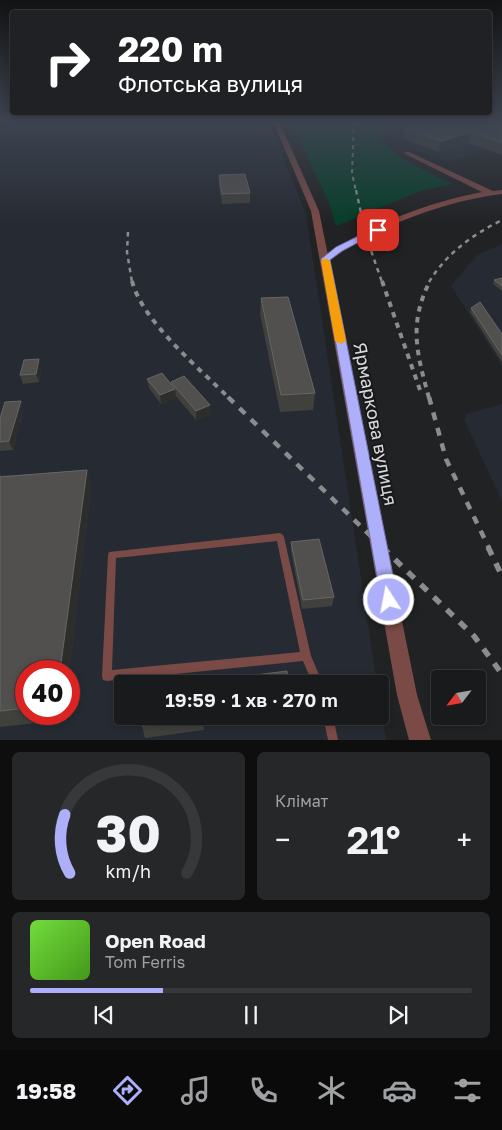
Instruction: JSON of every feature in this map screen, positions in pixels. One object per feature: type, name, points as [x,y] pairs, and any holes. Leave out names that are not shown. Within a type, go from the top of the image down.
[{"type":"street","name":"Ярмаркова вулиця","points":[[291,156],[316,211],[407,695],[420,740]]},
{"type":"street","points":[[412,156],[491,193]]},
{"type":"street","points":[[325,259],[339,249],[390,224],[462,198],[502,192]]},
{"type":"lane","points":[[306,656],[107,676],[112,556],[280,537],[306,656],[314,675]]},
{"type":"lane","points":[[330,725],[333,740]]},
{"type":"shaded area","points":[[0,156],[282,156],[306,214],[376,675],[114,675],[114,725],[384,725],[386,740],[0,740]]},
{"type":"shaded area","points":[[432,156],[469,156],[449,162]]},
{"type":"shaded area","points":[[502,244],[502,366],[451,286],[477,255]]},
{"type":"shaded area","points":[[502,404],[502,501],[464,420],[466,414]]},
{"type":"green space","points":[[307,156],[400,156],[418,167],[453,184],[423,190],[336,226],[328,200]]},
{"type":"building","points":[[245,174],[250,193],[222,194],[219,175]]},
{"type":"building","points":[[502,278],[502,286],[494,280]]},
{"type":"building","points":[[288,297],[315,393],[281,395],[261,298]]},
{"type":"building","points":[[480,302],[502,334],[502,355],[471,308]]},
{"type":"building","points":[[39,359],[36,374],[20,375],[24,360]]},
{"type":"building","points":[[162,373],[175,389],[160,395],[147,379]]},
{"type":"building","points":[[184,376],[210,405],[196,411],[171,382]]},
{"type":"building","points":[[21,401],[9,441],[0,442],[0,418],[5,402]]},
{"type":"building","points":[[87,470],[61,660],[15,660],[15,709],[0,711],[0,477]]},
{"type":"building","points":[[319,539],[334,597],[303,600],[291,542]]},
{"type":"building","points":[[287,671],[288,675],[255,675]]},
{"type":"railway","points":[[353,156],[352,173],[356,191]]},
{"type":"railway","points":[[356,190],[366,236],[382,282]]},
{"type":"railway","points":[[429,282],[444,262],[461,246],[480,232],[502,220]]},
{"type":"railway","points":[[128,232],[127,252],[132,282]]},
{"type":"railway","points":[[132,281],[147,312],[159,328],[229,398]]},
{"type":"railway","points":[[382,281],[420,390]]},
{"type":"railway","points":[[429,398],[418,353],[417,325],[423,297],[430,281]]},
{"type":"railway","points":[[228,397],[383,548]]},
{"type":"railway","points":[[429,397],[446,459],[489,548]]},
{"type":"railway","points":[[382,547],[474,636],[502,674]]},
{"type":"railway","points":[[488,547],[502,576]]},
{"type":"slow traffic","points":[[325,261],[341,341]]},
{"type":"route","points":[[378,230],[339,249],[325,259],[389,600]]}]
